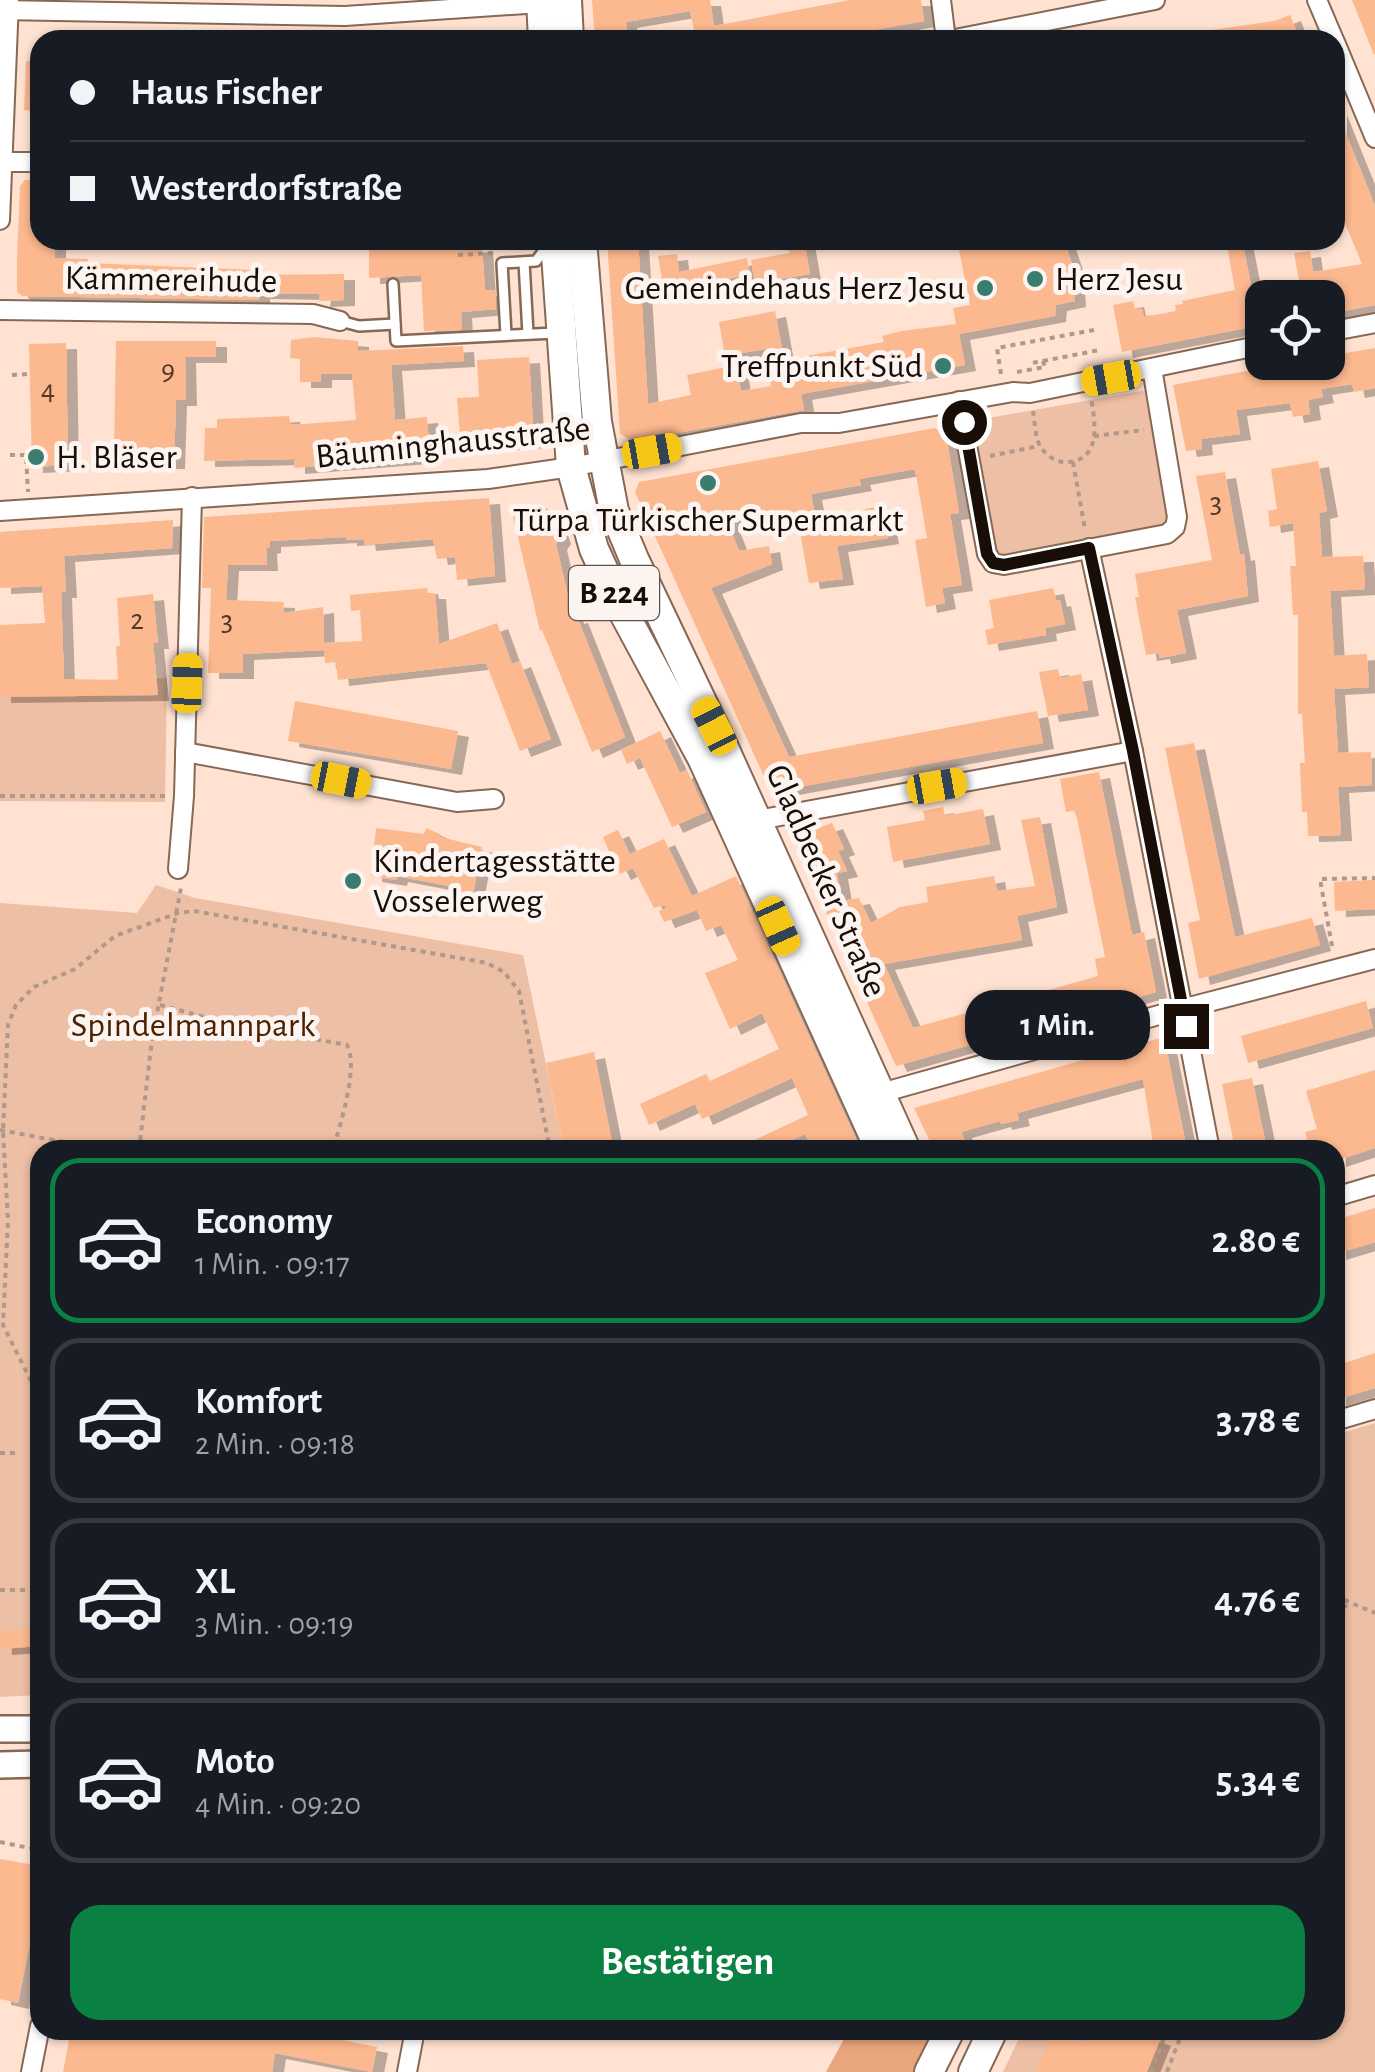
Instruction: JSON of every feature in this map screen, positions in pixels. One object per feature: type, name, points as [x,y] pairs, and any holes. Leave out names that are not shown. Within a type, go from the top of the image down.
[{"type":"main road","points":[[545,30],[549,1]]},
{"type":"main road","points":[[549,1],[564,30]]},
{"type":"main road","name":"Gladbecker Straße","points":[[554,250],[571,467],[585,523],[607,577],[702,758],[875,1140]]},
{"type":"main road","name":"Gladbecker Straße","points":[[583,250],[589,356],[602,462],[614,511],[902,1140]]},
{"type":"main road","points":[[0,1729],[30,1728]]},
{"type":"main road","points":[[0,1765],[30,1764]]},
{"type":"main road","points":[[929,2072],[945,2040]]},
{"type":"main road","points":[[973,2072],[988,2040]]},
{"type":"street","points":[[941,0],[946,30]]},
{"type":"street","points":[[999,30],[1154,0]]},
{"type":"street","points":[[1317,0],[1329,30]]},
{"type":"street","points":[[0,220],[6,7],[345,16],[549,1]]},
{"type":"street","points":[[1345,67],[1375,138]]},
{"type":"street","points":[[1,162],[30,162]]},
{"type":"street","name":"Kämmereihude","points":[[0,310],[313,314],[340,321]]},
{"type":"street","points":[[1345,329],[1375,323]]},
{"type":"street","name":"Bäuminghausstraße","points":[[0,511],[488,479],[602,462],[802,423],[839,423],[1013,392],[1030,393],[1245,349]]},
{"type":"street","points":[[959,401],[987,554],[993,563],[1004,565],[1167,534],[1175,528],[1177,517],[1152,368]]},
{"type":"street","points":[[178,870],[184,796],[192,497]]},
{"type":"street","points":[[1089,548],[1133,751],[1208,1140]]},
{"type":"street","points":[[758,820],[1133,751]]},
{"type":"street","points":[[185,752],[457,802],[494,799]]},
{"type":"street","points":[[881,1093],[1182,1008],[1375,959]]},
{"type":"street","points":[[1345,1194],[1375,1184]]},
{"type":"street","points":[[1345,1419],[1375,1409]]},
{"type":"street","points":[[31,2072],[37,2040]]},
{"type":"street","points":[[406,2072],[408,2040]]},
{"type":"lane","points":[[506,335],[502,263],[536,261],[545,250]]},
{"type":"lane","points":[[524,262],[528,334]]},
{"type":"lane","points":[[393,284],[396,342],[559,332]]},
{"type":"lane","points":[[340,321],[359,326],[395,324]]},
{"type":"path","points":[[1001,374],[997,348],[1094,330]]},
{"type":"path","points":[[1044,361],[1100,350]]},
{"type":"path","points":[[12,374],[30,374]]},
{"type":"path","points":[[1032,406],[1040,446],[1051,458],[1073,462],[1082,460],[1092,449],[1091,395]]},
{"type":"path","points":[[1094,436],[1162,428]]},
{"type":"path","points":[[970,460],[1040,446]]},
{"type":"path","points":[[10,455],[26,455],[28,492]]},
{"type":"path","points":[[1073,462],[1089,548]]},
{"type":"path","points":[[0,796],[184,796]]},
{"type":"path","points":[[140,1140],[149,1058],[178,913],[178,870]]},
{"type":"path","points":[[1332,946],[1320,880],[1375,878]]},
{"type":"path","points":[[30,1379],[3,1325],[8,1221],[2,1131],[8,1025],[23,996],[75,969],[114,936],[194,911],[497,967],[519,990],[548,1140]]},
{"type":"path","points":[[160,1004],[227,1024],[347,1045],[351,1055],[349,1078],[335,1140]]},
{"type":"path","points":[[2,1131],[51,1140]]},
{"type":"path","points":[[0,1453],[20,1453]]},
{"type":"path","points":[[0,1590],[30,1590]]},
{"type":"path","points":[[1345,1602],[1375,1613]]},
{"type":"path","points":[[1345,1607],[1349,1604]]},
{"type":"path","points":[[0,1842],[30,1848]]},
{"type":"path","points":[[1150,2072],[1163,2040]]},
{"type":"path","points":[[1167,2072],[1179,2040]]},
{"type":"green space","points":[[1147,390],[1169,517],[1161,529],[1003,556],[994,549],[972,421]]},
{"type":"green space","points":[[167,678],[165,802],[0,801],[0,683]]},
{"type":"green space","name":"Spindelmannpark","points":[[156,885],[195,898],[523,955],[562,1140],[30,1140],[30,1696],[0,1697],[0,903],[137,913]]},
{"type":"green space","points":[[1375,1423],[1375,2072],[1003,2072],[1018,2040],[1345,2040],[1345,1432]]},
{"type":"shaded area","points":[[844,2040],[938,2040],[922,2072],[826,2072]]},
{"type":"building","points":[[592,0],[710,0],[714,26],[850,0],[921,0],[924,21],[873,30],[694,30],[690,11],[626,22],[626,30],[594,30]]},
{"type":"building","points":[[1352,0],[1375,0],[1374,55]]},
{"type":"building","points":[[1290,15],[1296,30],[1212,30]]},
{"type":"building","points":[[26,61],[30,61],[30,111],[24,110]]},
{"type":"building","points":[[1345,131],[1375,206],[1375,305],[1345,311],[1345,280],[1299,280],[1294,253],[1310,251],[1313,272],[1362,264],[1345,223]]},
{"type":"building","points":[[30,180],[30,250],[55,250],[55,258],[88,259],[88,263],[259,270],[259,275],[344,274],[344,300],[319,301],[320,294],[259,293],[259,300],[22,296],[17,292],[20,186]]},
{"type":"building","points":[[369,250],[482,250],[485,290],[495,290],[496,309],[461,312],[462,330],[424,331],[421,275],[369,278]]},
{"type":"building","points":[[608,250],[639,250],[648,404],[691,395],[687,375],[736,365],[741,391],[771,386],[765,349],[725,356],[719,322],[775,311],[784,360],[884,342],[882,336],[956,324],[953,308],[970,305],[959,250],[1067,250],[1073,267],[1075,301],[1056,305],[1055,316],[959,334],[965,365],[801,394],[804,410],[632,441],[620,434]]},
{"type":"building","points":[[788,250],[806,250],[810,274],[755,283],[751,260],[789,253]]},
{"type":"building","points":[[1228,250],[1244,250],[1250,280],[1245,280],[1245,328],[1122,352],[1113,305],[1133,301],[1135,310],[1142,309],[1144,317],[1176,311],[1175,305],[1183,304],[1182,301],[1235,290]]},
{"type":"building","points":[[677,254],[679,272],[747,258],[750,275],[664,290],[658,256]]},
{"type":"building","points":[[314,337],[358,341],[358,351],[463,346],[464,361],[391,365],[395,420],[427,417],[430,457],[294,468],[294,459],[204,461],[205,428],[217,428],[217,419],[289,416],[291,425],[356,420],[352,374],[321,374],[321,382],[300,382],[300,359],[290,358],[291,340]]},
{"type":"building","points":[[116,341],[216,341],[216,357],[185,357],[186,400],[176,400],[174,463],[152,463],[152,452],[114,451]]},
{"type":"building","points":[[66,343],[68,465],[32,467],[29,344]]},
{"type":"building","points":[[1375,348],[1375,388],[1354,392],[1352,384],[1321,389],[1323,397],[1308,400],[1310,414],[1293,417],[1290,403],[1236,410],[1240,434],[1201,439],[1202,449],[1186,451],[1173,385],[1245,371],[1245,380],[1345,380],[1345,353]]},
{"type":"building","points":[[529,357],[534,442],[461,448],[457,398],[479,397],[477,360]]},
{"type":"building","points":[[935,428],[946,435],[959,513],[950,514],[962,585],[942,588],[945,603],[926,607],[915,540],[927,538],[915,469],[859,479],[861,485],[811,494],[818,531],[867,523],[865,509],[882,506],[888,538],[837,546],[843,579],[809,583],[797,515],[764,521],[763,516],[727,521],[739,551],[769,546],[772,564],[711,588],[789,757],[1037,711],[1043,743],[771,792],[635,492],[639,482]]},
{"type":"building","points":[[1318,461],[1327,511],[1319,513],[1322,557],[1363,556],[1365,589],[1330,591],[1334,656],[1367,654],[1369,687],[1334,689],[1338,753],[1371,752],[1372,785],[1338,787],[1341,835],[1308,836],[1307,812],[1302,812],[1300,763],[1305,763],[1302,714],[1298,714],[1298,615],[1293,615],[1290,566],[1296,566],[1293,523],[1270,527],[1268,511],[1277,509],[1271,469]]},
{"type":"building","points":[[1225,472],[1240,555],[1244,554],[1248,596],[1177,610],[1186,653],[1160,658],[1159,653],[1146,655],[1135,597],[1139,597],[1135,574],[1212,560],[1196,476]]},
{"type":"building","points":[[489,498],[495,576],[457,580],[455,557],[437,559],[433,539],[365,545],[364,539],[346,537],[270,541],[266,548],[267,565],[228,565],[226,600],[284,602],[283,613],[323,607],[324,643],[362,641],[360,610],[351,611],[350,595],[427,588],[428,593],[435,593],[439,644],[497,623],[512,664],[520,661],[551,739],[520,751],[486,663],[338,680],[336,662],[325,663],[324,650],[243,654],[243,673],[208,673],[211,588],[202,588],[204,517]]},
{"type":"building","points":[[541,505],[551,511],[560,538],[556,544],[573,618],[577,617],[625,737],[592,752],[540,631],[511,507]]},
{"type":"building","points":[[173,520],[172,548],[64,556],[64,679],[118,680],[117,598],[153,594],[158,695],[0,697],[0,625],[45,623],[42,586],[0,588],[0,532]]},
{"type":"building","points":[[1053,588],[1065,624],[1045,628],[1046,635],[988,645],[985,630],[994,628],[989,600]]},
{"type":"building","points":[[1058,669],[1060,678],[1081,674],[1088,710],[1048,716],[1039,672]]},
{"type":"building","points":[[295,701],[458,731],[451,769],[288,741]]},
{"type":"building","points":[[660,731],[680,773],[687,770],[706,812],[672,827],[640,758],[627,764],[621,750]]},
{"type":"building","points":[[1194,743],[1235,937],[1312,918],[1320,945],[1199,979],[1188,923],[1200,920],[1165,748]]},
{"type":"building","points":[[1099,772],[1132,935],[1144,932],[1156,992],[896,1066],[792,837],[832,823],[844,849],[838,851],[847,871],[837,873],[842,901],[859,898],[871,923],[900,907],[928,902],[926,887],[994,876],[997,891],[1035,886],[1021,820],[1040,817],[1057,907],[1017,916],[1022,940],[884,964],[913,1028],[1098,976],[1095,959],[1105,957],[1077,818],[1074,811],[1066,812],[1060,779]]},
{"type":"building","points":[[943,807],[945,816],[983,809],[990,844],[893,862],[887,827],[925,820],[923,811]]},
{"type":"building","points":[[376,828],[424,834],[426,828],[440,837],[482,847],[473,894],[397,876],[396,880],[371,876]]},
{"type":"building","points":[[618,830],[630,854],[664,839],[692,896],[736,876],[856,1140],[808,1140],[805,1134],[792,1140],[754,1140],[808,1115],[792,1078],[702,1119],[695,1104],[649,1125],[640,1104],[706,1074],[710,1081],[779,1049],[762,1013],[730,1029],[705,973],[738,960],[721,925],[706,931],[697,910],[664,922],[659,911],[665,905],[654,908],[633,868],[620,874],[603,837]]},
{"type":"building","points":[[1375,880],[1375,909],[1335,911],[1334,882]]},
{"type":"building","points":[[1366,1001],[1373,1028],[1248,1063],[1241,1036]]},
{"type":"building","points":[[1164,1037],[1185,1140],[1152,1140],[1143,1079],[1017,1113],[1019,1120],[961,1132],[965,1140],[929,1140],[914,1108]]},
{"type":"building","points":[[594,1052],[612,1140],[562,1140],[546,1063]]},
{"type":"building","points":[[1375,1070],[1375,1148],[1345,1158],[1345,1140],[1307,1140],[1305,1132],[1317,1129],[1306,1091]]},
{"type":"building","points":[[1252,1078],[1265,1140],[1233,1140],[1222,1084]]},
{"type":"building","points":[[1375,1208],[1375,1242],[1345,1251],[1345,1217]]},
{"type":"building","points":[[1375,1353],[1375,1388],[1345,1397],[1345,1363]]},
{"type":"building","points":[[30,1630],[30,1647],[1,1649],[0,1631]]},
{"type":"building","points":[[0,1859],[30,1864],[30,1942],[18,2003],[0,1999]]},
{"type":"building","points":[[69,2040],[342,2040],[377,2047],[372,2072],[275,2053],[272,2072],[63,2072]]},
{"type":"building","points":[[1050,2040],[1085,2044],[1087,2040],[1160,2040],[1147,2072],[1037,2072]]},
{"type":"place","name":"Herz Jesu","points":[[1035,279]]},
{"type":"place","name":"Gemeindehaus Herz Jesu","points":[[985,288]]},
{"type":"place","name":"Treffpunkt Süd","points":[[943,366]]},
{"type":"place","name":"H. Bläser","points":[[36,457]]},
{"type":"place","name":"Türpa Türkischer Supermarkt","points":[[708,483]]},
{"type":"place","name":"Kindertagesstätte Vosselerweg","points":[[353,881]]},
{"type":"route","points":[[964,422],[987,554],[993,563],[1004,565],[1089,548],[1186,1026]]}]
